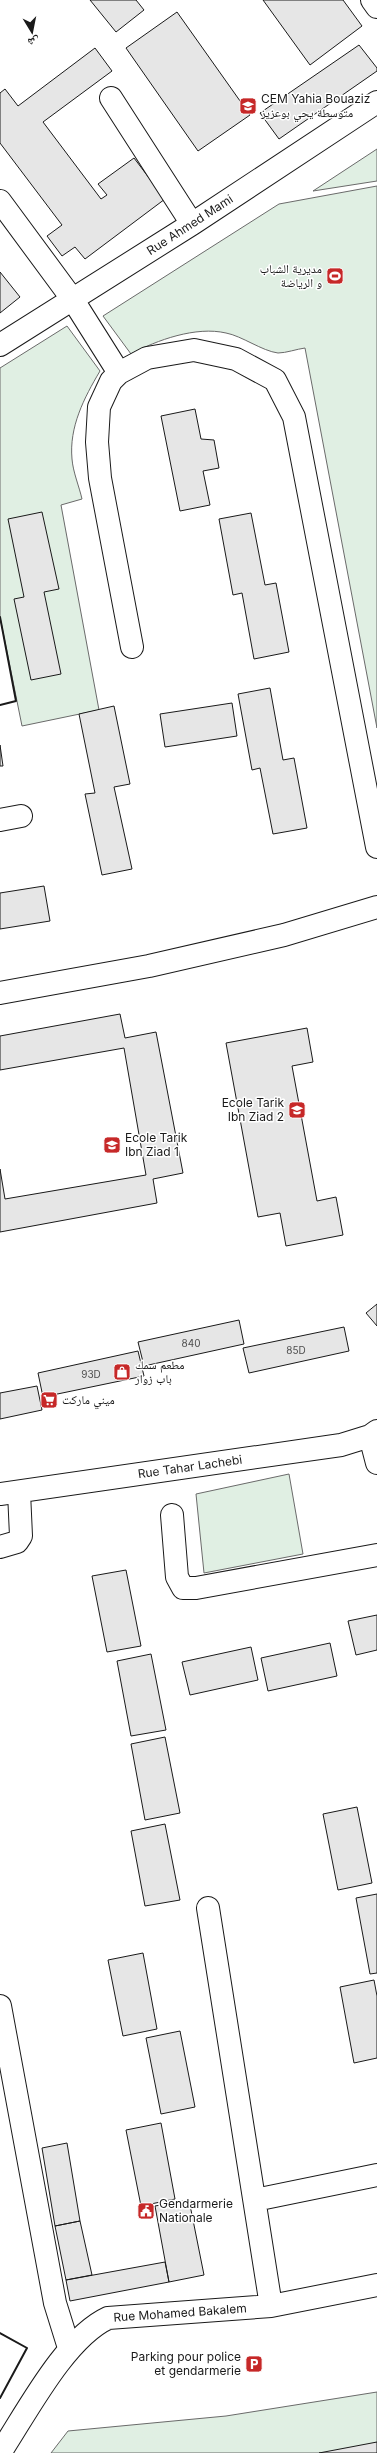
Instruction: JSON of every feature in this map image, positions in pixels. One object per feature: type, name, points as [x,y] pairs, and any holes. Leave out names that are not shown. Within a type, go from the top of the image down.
[{"type":"street","points":[[372,0],[377,8]]},
{"type":"street","points":[[111,98],[192,224]]},
{"type":"street","name":"Rue Ahmed Mami","points":[[0,345],[192,224],[377,102]]},
{"type":"street","points":[[0,201],[73,300],[120,373]]},
{"type":"street","points":[[132,647],[100,478],[97,442],[99,407],[111,381],[120,373],[147,358],[194,350],[236,359],[275,380],[294,417],[377,847]]},
{"type":"street","points":[[0,993],[157,964],[284,935],[377,907]]},
{"type":"street","points":[[373,1433],[377,1463]]},
{"type":"street","name":"Rue Tahar Lachebi","points":[[10,1493],[341,1445],[373,1433]]},
{"type":"street","points":[[0,1547],[17,1542],[21,1536],[10,1493]]},
{"type":"street","points":[[172,1515],[177,1577],[184,1588],[196,1588],[377,1555]]},
{"type":"street","points":[[208,1908],[271,2306]]},
{"type":"street","points":[[0,2006],[55,2303],[69,2348]]},
{"type":"street","points":[[255,2200],[377,2175]]},
{"type":"street","name":"Rue Mohamed Bakalem","points":[[0,2453],[69,2348],[94,2324],[108,2318],[271,2306],[377,2285]]},
{"type":"green space","points":[[377,149],[377,181],[313,191]]},
{"type":"green space","points":[[377,186],[377,728],[305,348],[278,353],[272,352],[239,337],[226,333],[202,331],[165,339],[131,354],[103,316],[279,204]]},
{"type":"green space","points":[[67,326],[100,371],[83,402],[75,424],[73,436],[72,459],[82,499],[61,505],[99,710],[22,726],[0,617],[0,368]]},
{"type":"green space","points":[[289,1474],[303,1554],[204,1573],[196,1494]]},
{"type":"green space","points":[[377,2392],[377,2453],[51,2453],[68,2431],[226,2416]]},
{"type":"building","points":[[90,0],[136,0],[144,10],[116,32]]},
{"type":"building","points":[[263,0],[343,0],[362,26],[310,65]]},
{"type":"building","points":[[177,12],[250,115],[198,151],[126,48]]},
{"type":"building","points":[[359,45],[377,68],[377,71],[279,139],[260,113]]},
{"type":"building","points":[[95,48],[112,71],[43,122],[101,199],[107,195],[98,184],[134,158],[165,199],[85,259],[75,247],[62,256],[47,236],[62,225],[0,143],[0,93],[5,89],[18,106]]},
{"type":"building","points":[[0,272],[20,297],[0,313]]},
{"type":"building","points":[[195,409],[201,439],[214,440],[219,468],[203,471],[210,505],[180,511],[161,416]]},
{"type":"building","points":[[42,512],[59,589],[44,592],[61,674],[31,680],[14,599],[24,597],[8,519]]},
{"type":"building","points":[[251,513],[265,585],[276,583],[289,652],[254,659],[242,593],[233,595],[219,519]]},
{"type":"building","points":[[270,688],[283,760],[294,758],[307,828],[273,834],[260,768],[252,770],[238,694]]},
{"type":"building","points":[[232,703],[237,736],[165,747],[160,714]]},
{"type":"building","points":[[114,706],[130,784],[114,787],[132,869],[102,875],[85,794],[95,793],[79,714]]},
{"type":"building","points":[[0,745],[3,766],[0,766]]},
{"type":"building","points":[[44,886],[50,921],[0,929],[0,893]]},
{"type":"building","points":[[120,1014],[125,1038],[156,1032],[183,1173],[153,1179],[157,1203],[0,1232],[0,1169],[5,1199],[146,1175],[124,1048],[0,1070],[0,1036]]},
{"type":"building","points":[[307,1028],[313,1062],[292,1066],[317,1201],[336,1197],[343,1235],[286,1246],[280,1213],[258,1217],[226,1043]]},
{"type":"building","points":[[377,1304],[377,1326],[366,1313]]},
{"type":"building","points":[[239,1320],[244,1344],[144,1366],[138,1342]]},
{"type":"building","points":[[344,1327],[349,1351],[249,1373],[243,1348]]},
{"type":"building","points":[[138,1351],[144,1376],[43,1397],[38,1373]]},
{"type":"building","points":[[37,1386],[42,1410],[0,1419],[0,1393]]},
{"type":"building","points":[[126,1570],[141,1646],[107,1652],[92,1576]]},
{"type":"building","points":[[377,1615],[377,1650],[356,1655],[348,1621]]},
{"type":"building","points":[[330,1643],[337,1676],[268,1691],[261,1658]]},
{"type":"building","points":[[251,1647],[258,1680],[190,1695],[182,1662]]},
{"type":"building","points":[[151,1654],[166,1730],[131,1736],[117,1661]]},
{"type":"building","points":[[165,1737],[180,1813],[145,1820],[131,1744]]},
{"type":"building","points":[[357,1807],[372,1883],[338,1890],[323,1814]]},
{"type":"building","points":[[165,1824],[180,1900],[145,1906],[131,1831]]},
{"type":"building","points":[[377,1894],[377,1973],[370,1974],[356,1898]]},
{"type":"building","points":[[143,1953],[157,2029],[123,2036],[108,1960]]},
{"type":"building","points":[[374,1980],[377,1996],[377,2058],[354,2063],[340,1987]]},
{"type":"building","points":[[180,2031],[195,2107],[161,2114],[146,2038]]},
{"type":"building","points":[[161,2123],[175,2199],[141,2206],[126,2130]]},
{"type":"building","points":[[67,2143],[80,2221],[55,2226],[42,2148]]},
{"type":"building","points":[[189,2200],[204,2275],[169,2282],[155,2206]]},
{"type":"building","points":[[80,2221],[92,2275],[66,2280],[55,2226]]},
{"type":"building","points":[[165,2262],[169,2282],[70,2301],[66,2280]]},
{"type":"building","points":[[377,2442],[377,2453],[319,2453]]},
{"type":"wall","points":[[0,617],[16,701],[0,705]]},
{"type":"wall","points":[[0,2333],[27,2348],[0,2398]]},
{"type":"place","name":"CEM Yahia Bouaziz متوسطة يحي بوعزيز","points":[[248,106]]},
{"type":"place","name":"مديرية الشباب و الرياضة","points":[[335,276]]},
{"type":"place","name":"Ecole Tarik Ibn Ziad 2","points":[[297,1110]]},
{"type":"place","name":"Ecole Tarik Ibn Ziad 1","points":[[112,1145]]},
{"type":"place","name":"مطعم سمك باب زوار","points":[[122,1372]]},
{"type":"place","name":"ميني ماركت","points":[[49,1400]]},
{"type":"place","name":"Gendarmerie Nationale","points":[[146,2211]]},
{"type":"place","name":"Parking pour police et gendarmerie","points":[[254,2364]]}]
